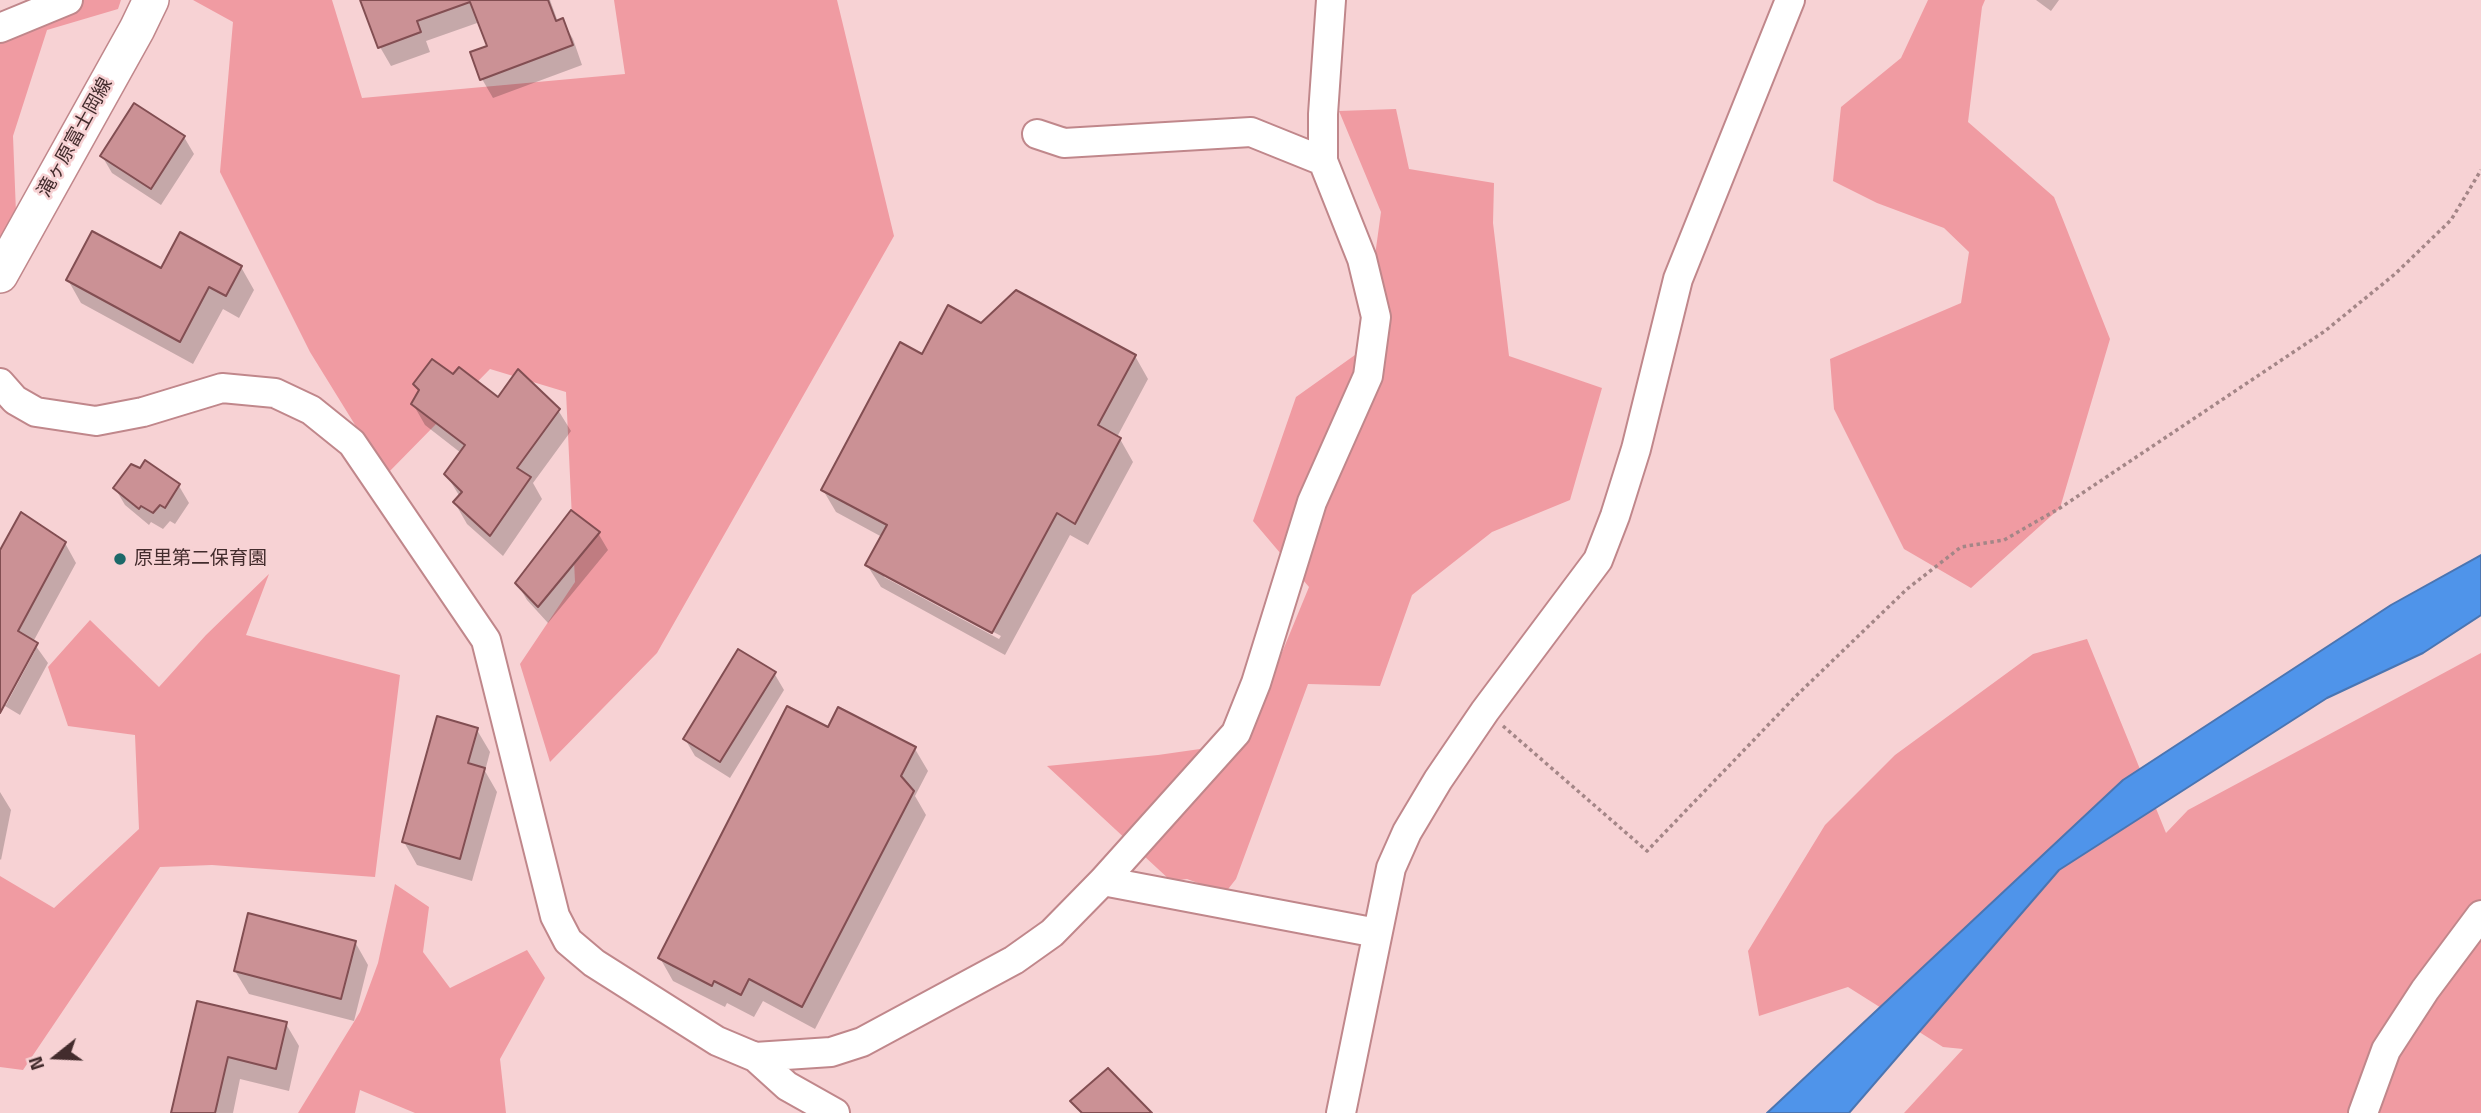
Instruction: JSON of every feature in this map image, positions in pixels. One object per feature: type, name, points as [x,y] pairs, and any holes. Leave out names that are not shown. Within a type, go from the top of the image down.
[{"type":"main road","name":"滝ヶ原富士岡線","points":[[0,275],[151,0]]},
{"type":"street","points":[[0,28],[68,0]]},
{"type":"street","points":[[755,1057],[831,1052],[862,1042],[1014,960],[1052,933],[1103,881],[1236,733],[1256,683],[1312,502],[1368,376],[1376,317],[1362,260],[1323,162],[1323,114],[1331,0]]},
{"type":"street","points":[[1341,1113],[1391,868],[1407,832],[1438,780],[1485,711],[1598,560],[1636,449],[1678,279],[1790,0]]},
{"type":"street","points":[[1037,134],[1064,143],[1251,132],[1323,162]]},
{"type":"street","points":[[0,383],[15,400],[36,412],[96,421],[144,412],[222,388],[275,393],[311,411],[352,443],[486,640],[555,916],[568,941],[594,963],[717,1041],[755,1057],[787,1086],[835,1113]]},
{"type":"street","points":[[1103,881],[1377,933]]},
{"type":"street","points":[[2363,1113],[2386,1050],[2425,990],[2481,915]]},
{"type":"path","points":[[1485,711],[1647,851],[1797,695],[1907,589],[1961,547],[2004,540],[2060,508],[2325,331],[2395,274],[2451,220],[2481,170]]},
{"type":"shaded area","points":[[26,0],[121,0],[118,9],[47,30],[13,136],[16,213],[0,242],[0,31],[22,10]]},
{"type":"shaded area","points":[[193,0],[332,0],[362,98],[625,74],[614,0],[837,0],[894,236],[657,653],[550,762],[520,664],[575,582],[566,392],[490,369],[386,475],[310,352],[220,172],[233,22]]},
{"type":"shaded area","points":[[1928,0],[1985,0],[1968,122],[2054,197],[2110,339],[2060,508],[1971,588],[1904,549],[1834,409],[1830,359],[1961,303],[1969,252],[1944,228],[1877,203],[1833,181],[1841,107],[1901,58]]},
{"type":"shaded area","points":[[1396,109],[1409,169],[1494,183],[1493,223],[1509,356],[1602,388],[1570,500],[1492,532],[1412,595],[1380,686],[1308,684],[1236,879],[1225,893],[1187,879],[1171,881],[1047,766],[1242,743],[1309,587],[1253,521],[1296,397],[1362,350],[1381,212],[1339,111]]},
{"type":"shaded area","points":[[269,574],[246,635],[400,675],[375,877],[212,865],[160,867],[23,1070],[0,1067],[0,876],[54,908],[139,829],[135,735],[68,726],[48,667],[90,620],[159,687],[206,635]]},
{"type":"shaded area","points":[[2087,639],[2166,833],[2188,810],[2481,653],[2481,1113],[1904,1113],[1963,1049],[1943,1047],[1848,987],[1759,1016],[1748,951],[1825,825],[1895,755],[2033,654]]},
{"type":"shaded area","points":[[395,884],[429,907],[423,952],[450,988],[527,950],[545,978],[500,1059],[506,1113],[415,1113],[360,1090],[355,1113],[298,1113],[360,1012],[378,963]]},
{"type":"water","points":[[2481,555],[2481,615],[2423,653],[2327,698],[2059,870],[1849,1113],[1767,1113],[2123,780],[2391,605]]},
{"type":"building","points":[[360,0],[548,0],[556,21],[563,18],[573,45],[480,80],[470,52],[487,46],[470,2],[417,21],[421,32],[378,48]]},
{"type":"building","points":[[134,103],[185,136],[151,189],[100,156]]},
{"type":"building","points":[[92,231],[161,268],[180,232],[242,266],[226,296],[209,287],[180,342],[66,280]]},
{"type":"building","points":[[1016,290],[1136,355],[1098,425],[1121,438],[1075,524],[1057,513],[992,633],[865,565],[887,525],[821,490],[900,342],[922,354],[948,305],[981,323]]},
{"type":"building","points":[[432,359],[453,374],[459,367],[498,397],[518,369],[560,409],[517,468],[531,477],[490,536],[453,502],[462,492],[444,474],[465,445],[411,404],[419,390],[413,384]]},
{"type":"building","points":[[145,460],[180,484],[165,508],[160,505],[153,513],[141,506],[139,509],[113,488],[131,464],[140,468]]},
{"type":"building","points":[[571,510],[600,532],[538,607],[515,583]]},
{"type":"building","points":[[21,512],[66,542],[18,631],[38,643],[0,713],[0,550]]},
{"type":"building","points":[[738,649],[776,672],[720,762],[683,739]]},
{"type":"building","points":[[787,706],[828,727],[838,707],[916,747],[901,776],[914,791],[802,1007],[749,979],[741,995],[714,981],[712,986],[658,958]]},
{"type":"building","points":[[437,716],[478,728],[468,763],[485,768],[460,859],[402,842]]},
{"type":"building","points":[[248,913],[356,941],[341,999],[234,971]]},
{"type":"building","points":[[197,1001],[287,1022],[276,1069],[228,1057],[215,1113],[171,1113]]},
{"type":"building","points":[[1108,1068],[1152,1113],[1082,1113],[1070,1101]]},
{"type":"place","name":"原里第二保育園","points":[[120,559]]}]
